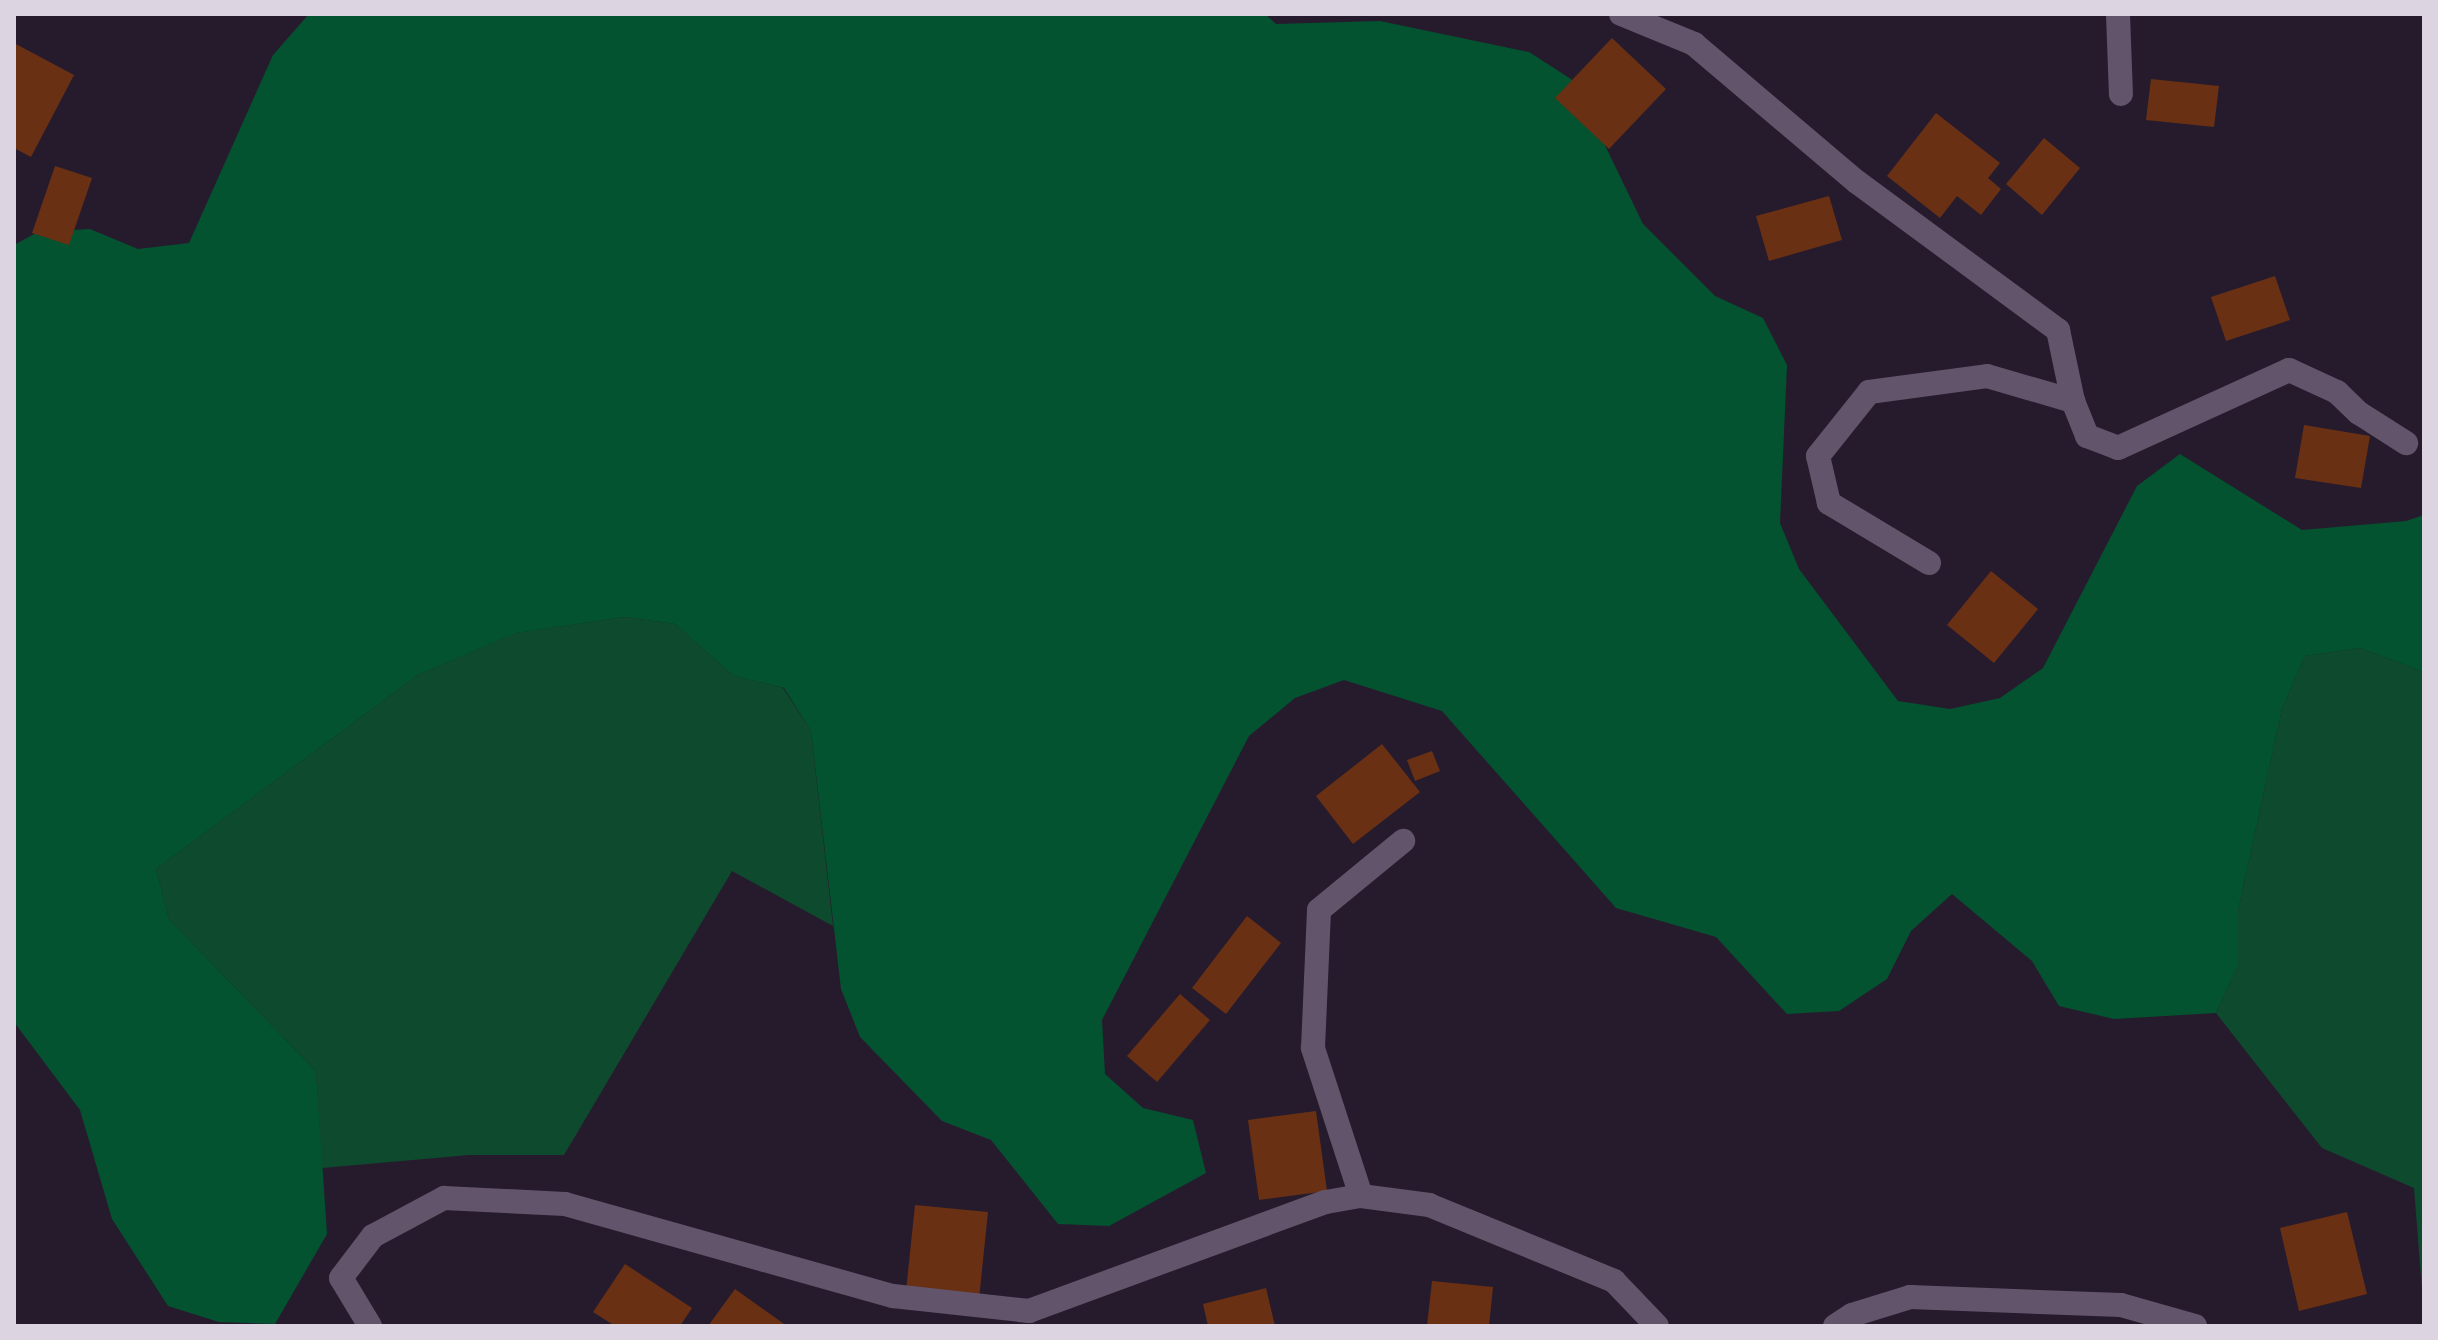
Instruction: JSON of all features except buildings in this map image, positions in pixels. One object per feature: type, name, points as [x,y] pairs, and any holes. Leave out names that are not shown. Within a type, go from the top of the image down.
[{"type":"street","points":[[1621,14],[1694,44],[1857,182],[2058,330],[2073,401],[2087,436],[2118,448],[2289,370],[2337,392],[2359,413],[2406,443]]},
{"type":"street","points":[[2118,14],[2121,94]]},
{"type":"street","points":[[1929,563],[1829,503],[1818,456],[1869,392],[1987,376],[2073,401]]},
{"type":"street","points":[[1361,1196],[1313,1048],[1319,910],[1403,841]]},
{"type":"street","points":[[370,1326],[341,1278],[373,1236],[444,1198],[565,1204],[893,1296],[1029,1311],[1326,1202],[1361,1196],[1429,1205],[1614,1281],[1657,1326]]},
{"type":"street","points":[[1835,1326],[1852,1315],[1910,1297],[2121,1305],[2195,1326]]},
{"type":"street","points":[[2121,1305],[2169,1326]]},
{"type":"green space","points":[[309,14],[1265,14],[1276,24],[1380,21],[1529,52],[1574,81],[1643,224],[1715,296],[1763,318],[1787,365],[1780,523],[1799,569],[1898,701],[1950,709],[2000,698],[2043,668],[2137,486],[2180,454],[2302,530],[2406,521],[2424,515],[2424,672],[2360,648],[2305,656],[2282,709],[2238,911],[2238,965],[2216,1013],[2114,1019],[2059,1006],[2032,961],[1952,894],[1911,931],[1887,979],[1839,1011],[1787,1014],[1716,937],[1616,908],[1442,711],[1344,680],[1295,698],[1249,736],[1102,1020],[1105,1074],[1143,1108],[1193,1120],[1206,1173],[1109,1226],[1058,1224],[991,1140],[942,1121],[860,1037],[841,989],[811,731],[784,688],[734,676],[675,624],[625,617],[516,633],[418,675],[156,869],[169,919],[316,1071],[327,1234],[275,1324],[219,1322],[168,1306],[112,1219],[80,1110],[14,1022],[14,245],[38,232],[90,229],[138,249],[189,243],[273,55]]},
{"type":"green space","points":[[625,617],[675,624],[734,676],[783,688],[811,731],[833,926],[732,871],[564,1155],[469,1155],[322,1168],[316,1071],[169,919],[156,869],[418,675],[515,633]]},
{"type":"green space","points":[[2360,648],[2424,672],[2424,1315],[2414,1188],[2322,1148],[2216,1013],[2238,965],[2238,911],[2282,709],[2305,656]]}]
